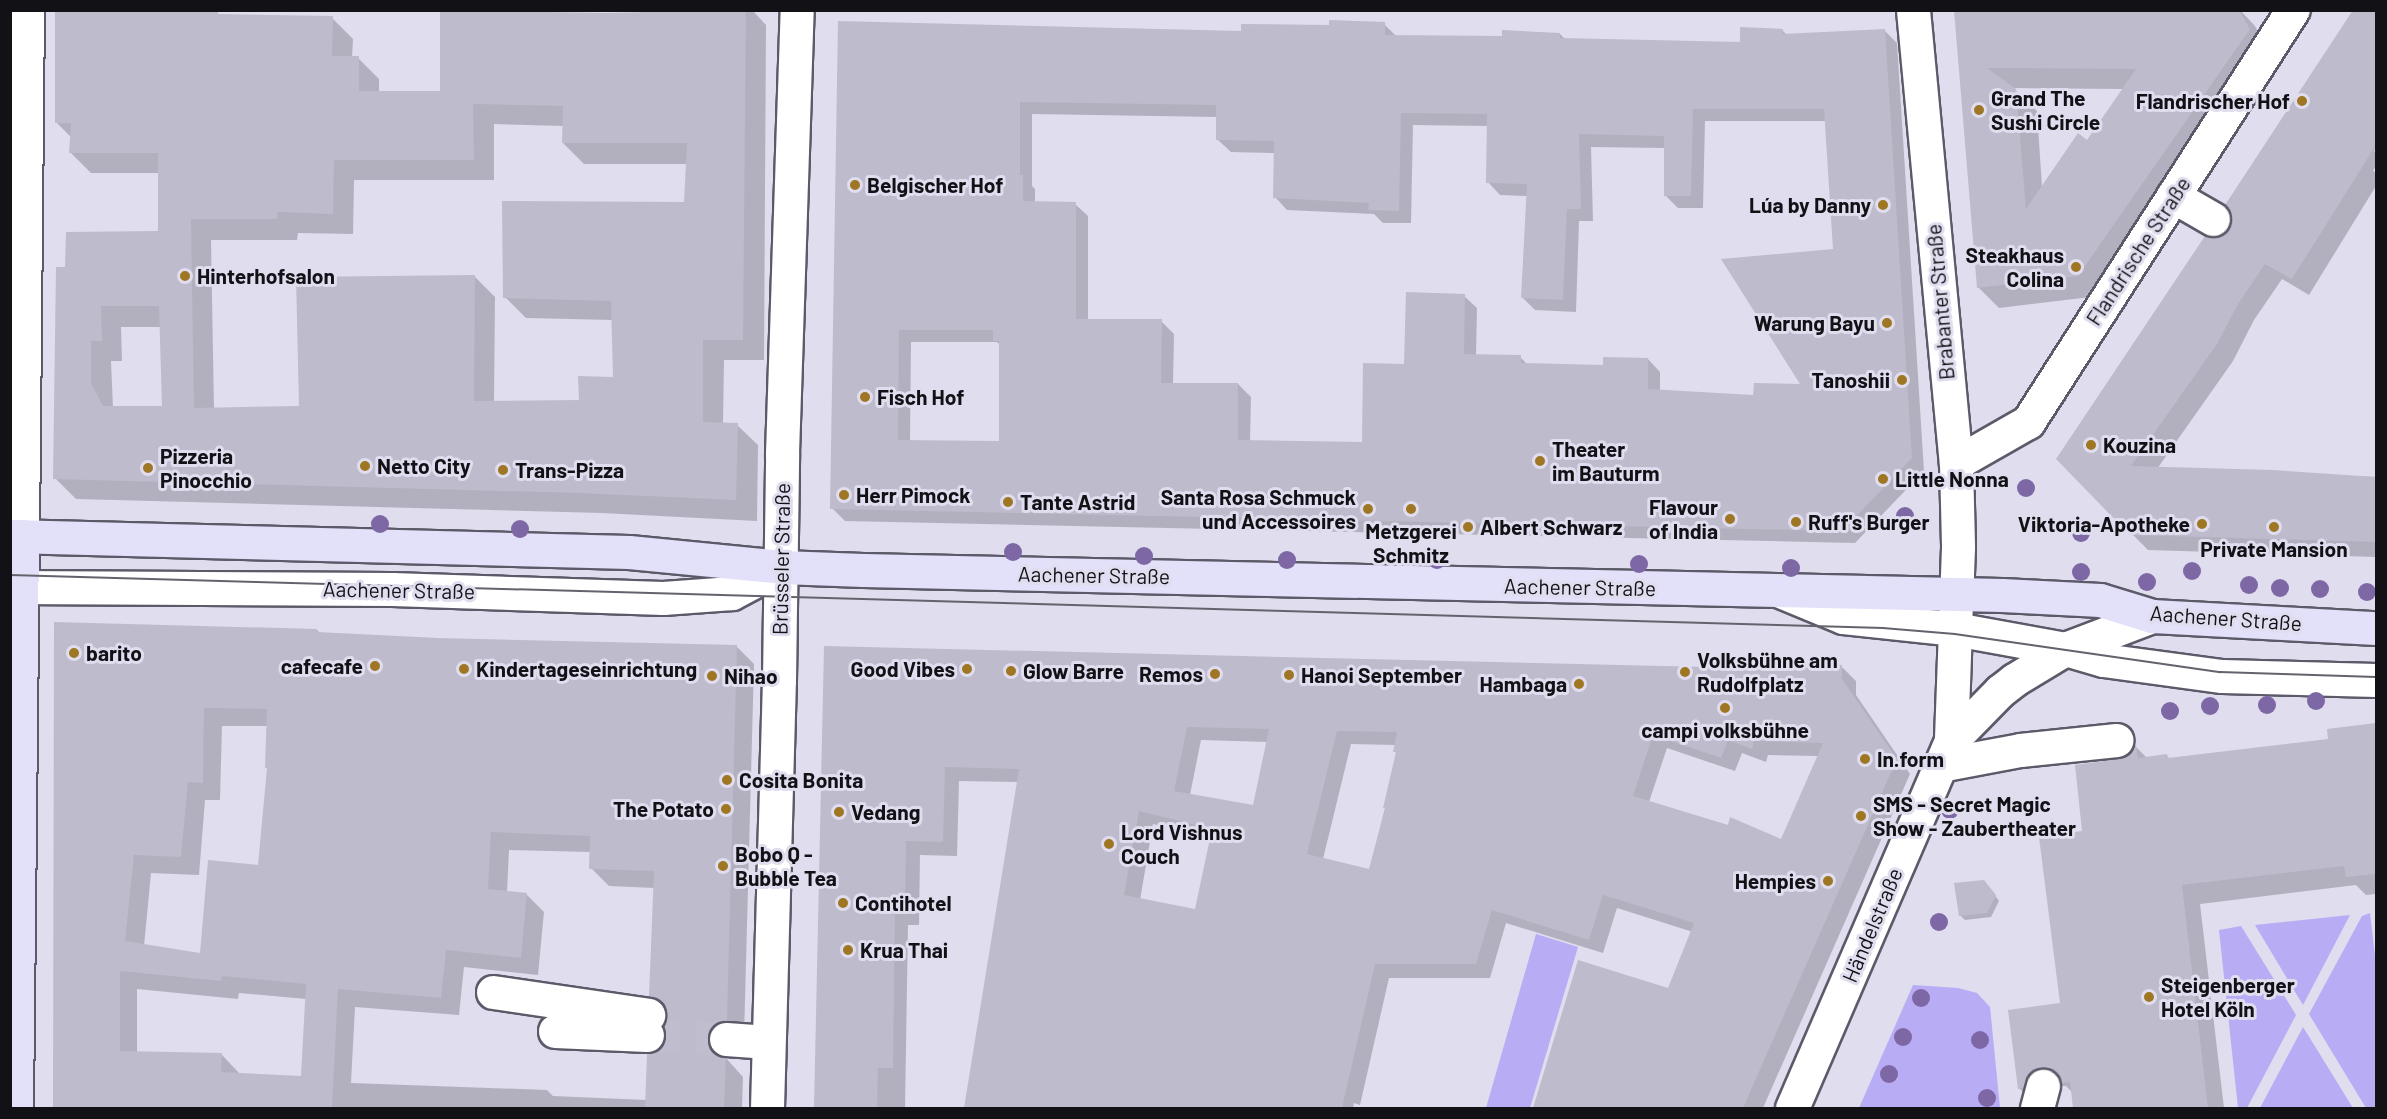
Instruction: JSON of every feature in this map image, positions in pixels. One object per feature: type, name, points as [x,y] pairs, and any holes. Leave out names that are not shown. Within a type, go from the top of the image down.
[{"type":"main road","name":"Aachener Straße","points":[[16,536],[628,552],[781,567],[1780,591],[1957,593],[2100,600],[2152,616],[2376,628]]},
{"type":"main road","points":[[16,536],[16,1108]]},
{"type":"street","points":[[16,536],[27,10]]},
{"type":"street","name":"Brüsseler Straße","points":[[767,1108],[782,453],[797,10]]},
{"type":"street","name":"Brabanter Straße","points":[[1913,10],[1956,463],[1957,593]]},
{"type":"street","name":"Flandrische Straße","points":[[1956,463],[2028,422],[2293,10]]},
{"type":"street","points":[[2173,196],[2213,219]]},
{"type":"street","name":"Aachener Straße","points":[[16,587],[392,589],[663,598],[732,593],[781,567]]},
{"type":"street","points":[[1780,591],[1843,617],[1955,629],[2065,649],[2103,660],[2222,676],[2376,680]]},
{"type":"street","name":"Händelstraße","points":[[1946,753],[1957,593]]},
{"type":"street","name":"Händelstraße","points":[[1792,1108],[1946,753],[2000,691],[2065,649],[2152,616]]},
{"type":"street","points":[[1946,753],[2020,750],[2116,740]]},
{"type":"street","points":[[493,992],[648,1025],[555,1031]]},
{"type":"street","points":[[727,1028],[768,1031]]},
{"type":"shaded area","points":[[2370,913],[2376,964],[2376,1108],[2366,1108],[2309,1014],[2362,916]]},
{"type":"shaded area","points":[[2350,915],[2303,1005],[2255,925]]},
{"type":"shaded area","points":[[2241,926],[2296,1015],[2247,1108],[2238,1108],[2219,930]]},
{"type":"shaded area","points":[[1536,934],[1578,947],[1530,1108],[1486,1108]]},
{"type":"shaded area","points":[[1913,985],[1958,988],[1977,993],[1990,1007],[2000,1108],[1859,1108]]},
{"type":"shaded area","points":[[2303,1027],[2353,1108],[2260,1108]]},
{"type":"building","points":[[440,10],[605,13],[746,10],[743,340],[703,340],[703,422],[738,423],[736,500],[580,493],[53,479],[56,267],[65,267],[66,232],[158,231],[158,153],[69,153],[71,123],[55,123],[55,11],[218,11],[218,14],[333,16],[332,56],[359,56],[359,91],[440,91]],"holes":[[[473,104],[563,106],[562,143],[687,143],[684,202],[502,201],[503,298],[611,301],[613,377],[578,376],[579,400],[474,401],[475,275],[296,277],[299,406],[194,408],[191,219],[277,219],[278,212],[333,214],[334,160],[474,160]],[[101,306],[159,306],[162,406],[103,406],[91,383],[91,341],[102,341]]]},
{"type":"building","points":[[1954,10],[2239,10],[2250,29],[2078,276],[1977,288]],"holes":[[[1987,68],[2136,69],[2087,140],[2078,133],[2026,209],[2016,89]]]},
{"type":"building","points":[[2353,10],[2376,10],[2376,145],[2292,279],[2265,264],[2238,304],[2217,344],[2131,466],[2273,470],[2376,477],[2376,542],[2130,535],[2056,459],[2205,236],[2222,235],[2229,229],[2232,218],[2225,205]]},
{"type":"building","points":[[1329,20],[1385,22],[1385,35],[1502,36],[1502,30],[1560,33],[1560,38],[1740,42],[1740,27],[1783,29],[1783,34],[1885,29],[1912,458],[1842,531],[830,509],[838,21],[1241,31],[1241,24],[1329,25]],"holes":[[[1020,102],[1216,105],[1216,140],[1274,141],[1273,198],[1369,203],[1368,210],[1399,211],[1401,113],[1487,114],[1486,183],[1527,184],[1521,298],[1563,300],[1567,209],[1581,209],[1579,134],[1664,136],[1664,196],[1691,196],[1693,109],[1824,109],[1833,249],[1721,259],[1800,384],[1754,383],[1753,395],[1648,389],[1648,358],[1603,357],[1603,365],[1521,363],[1521,355],[1464,354],[1465,294],[1406,292],[1404,364],[1363,363],[1362,442],[1238,440],[1238,383],[1161,383],[1162,319],[1076,319],[1076,202],[1023,201],[1023,175],[1020,175]],[[899,330],[993,330],[993,341],[999,341],[999,441],[898,440]]]},
{"type":"building","points":[[54,622],[317,629],[317,632],[438,638],[737,645],[727,1020],[718,1022],[711,1028],[707,1038],[709,1047],[715,1054],[726,1058],[724,1108],[645,1108],[647,1054],[663,1045],[666,1035],[663,1026],[667,1017],[660,1001],[649,996],[654,871],[589,869],[590,836],[491,832],[488,889],[527,893],[521,958],[446,950],[441,998],[338,989],[332,1108],[53,1108]],"holes":[[[204,708],[267,709],[265,768],[267,768],[258,865],[208,860],[200,953],[125,941],[134,855],[181,857],[188,782],[203,783]],[[120,971],[221,981],[222,976],[306,984],[301,1076],[221,1072],[222,1053],[120,1051]]]},
{"type":"building","points":[[824,646],[1787,669],[1787,663],[1842,665],[1842,679],[1897,759],[1743,1108],[1533,1108],[1578,960],[1668,988],[1694,923],[1603,895],[1589,940],[1492,910],[1476,964],[1375,964],[1342,1108],[964,1108],[1019,769],[945,767],[943,842],[906,841],[905,912],[895,912],[893,1068],[878,1068],[877,1108],[814,1108]],"holes":[[[1187,727],[1269,729],[1253,805],[1174,791]],[[1337,731],[1397,732],[1393,752],[1396,752],[1383,808],[1385,808],[1369,869],[1307,854]],[[1653,735],[1721,758],[1728,740],[1752,749],[1754,741],[1823,743],[1781,839],[1730,817],[1728,825],[1633,796]],[[1139,811],[1212,829],[1195,909],[1124,895]]]},
{"type":"building","points":[[2376,723],[2376,874],[2346,877],[2344,866],[2182,885],[2208,1108],[2073,1108],[2070,1082],[2061,1083],[2057,1073],[2047,1068],[2039,1068],[2030,1072],[2023,1088],[2018,1089],[2008,1010],[2060,1003],[2039,837],[2082,831],[2075,765],[2119,759],[2127,755],[2134,745],[2136,745],[2138,758],[2167,754],[2168,758],[2328,739],[2327,729]]},
{"type":"building","points":[[1984,880],[1996,895],[1987,913],[1959,916],[1954,883]]},
{"type":"tunnel","points":[[647,1035],[726,1039]]},
{"type":"tram line","points":[[10,575],[1883,628],[1955,634],[2220,672],[2376,677]]},
{"type":"place","name":"Flandrischer Hof","points":[[2302,101]]},
{"type":"place","name":"Grand The Sushi Circle","points":[[1979,110]]},
{"type":"place","name":"Belgischer Hof","points":[[855,185]]},
{"type":"place","name":"Lúa by Danny","points":[[1883,205]]},
{"type":"place","name":"Steakhaus Colina","points":[[2076,267]]},
{"type":"place","name":"Hinterhofsalon","points":[[185,276]]},
{"type":"place","name":"Warung Bayu","points":[[1887,323]]},
{"type":"place","name":"Tanoshii","points":[[1902,380]]},
{"type":"place","name":"Fisch Hof","points":[[865,397]]},
{"type":"place","name":"Kouzina","points":[[2091,445]]},
{"type":"place","name":"Theater im Bauturm","points":[[1540,461]]},
{"type":"place","name":"Netto City","points":[[365,466]]},
{"type":"place","name":"Pizzeria Pinocchio","points":[[148,468]]},
{"type":"place","name":"Trans-Pizza","points":[[503,470]]},
{"type":"place","name":"Little Nonna","points":[[1883,479]]},
{"type":"place","name":"Herr Pimock","points":[[844,495]]},
{"type":"place","name":"Tante Astrid","points":[[1008,502]]},
{"type":"place","name":"Santa Rosa Schmuck und Accessoires","points":[[1368,509]]},
{"type":"place","name":"Metzgerei Schmitz","points":[[1411,509]]},
{"type":"place","name":"Flavour of India","points":[[1730,519]]},
{"type":"place","name":"Ruff's Burger","points":[[1796,522]]},
{"type":"place","name":"Viktoria-Apotheke","points":[[2202,524]]},
{"type":"place","name":"Albert Schwarz","points":[[1468,527]]},
{"type":"place","name":"Private Mansion","points":[[2274,527]]},
{"type":"place","name":"barito","points":[[74,653]]},
{"type":"place","name":"cafecafe","points":[[375,666]]},
{"type":"place","name":"Kindertageseinrichtung","points":[[464,669]]},
{"type":"place","name":"Good Vibes","points":[[967,669]]},
{"type":"place","name":"Glow Barre","points":[[1011,671]]},
{"type":"place","name":"Volksbühne am Rudolfplatz","points":[[1685,672]]},
{"type":"place","name":"Remos","points":[[1215,674]]},
{"type":"place","name":"Hanoi September","points":[[1289,675]]},
{"type":"place","name":"Nihao","points":[[712,676]]},
{"type":"place","name":"Hambaga","points":[[1579,684]]},
{"type":"place","name":"campi volksbühne","points":[[1725,708]]},
{"type":"place","name":"In.form","points":[[1865,759]]},
{"type":"place","name":"Cosita Bonita","points":[[727,780]]},
{"type":"place","name":"The Potato","points":[[726,809]]},
{"type":"place","name":"Vedang","points":[[839,812]]},
{"type":"place","name":"SMS - Secret Magic Show - Zaubertheater","points":[[1861,816]]},
{"type":"place","name":"Lord Vishnus Couch","points":[[1109,844]]},
{"type":"place","name":"Bobo Q - Bubble Tea","points":[[723,866]]},
{"type":"place","name":"Hempies","points":[[1828,881]]},
{"type":"place","name":"Contihotel","points":[[843,903]]},
{"type":"place","name":"Krua Thai","points":[[848,950]]},
{"type":"place","name":"Steigenberger Hotel Köln","points":[[2149,997]]}]
